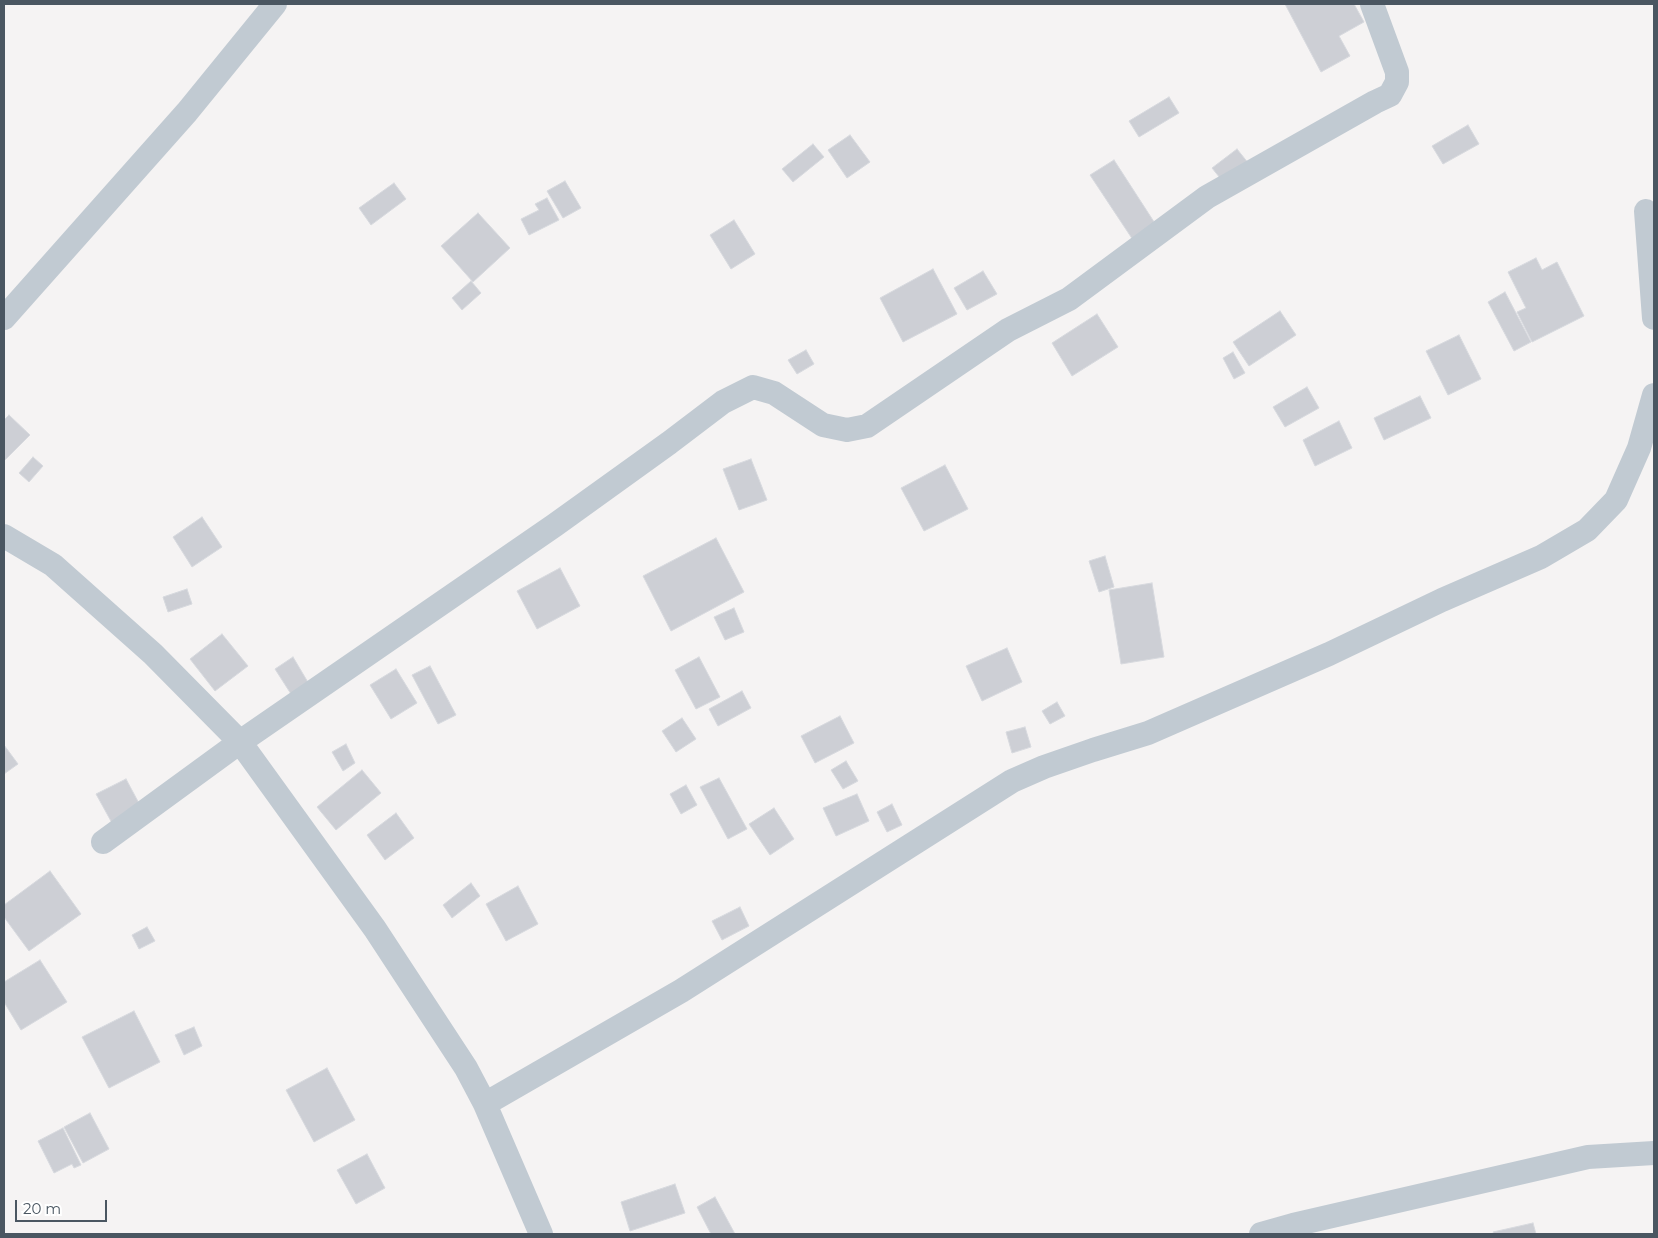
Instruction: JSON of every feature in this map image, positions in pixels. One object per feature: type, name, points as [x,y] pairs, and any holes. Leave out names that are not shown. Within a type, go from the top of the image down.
[{"type":"street","points":[[4,318],[187,112],[275,4]]},
{"type":"street","points":[[103,842],[240,742],[555,525],[723,402],[753,387],[774,393],[823,425],[847,430],[867,426],[1008,330],[1069,299],[1207,197],[1390,96],[1397,82],[1397,72],[1372,4]]},
{"type":"street","points":[[1646,211],[1654,318]]},
{"type":"street","points":[[485,1104],[681,991],[1012,781],[1044,767],[1166,726],[1330,654],[1442,600],[1541,556],[1587,530],[1616,500],[1639,448],[1654,395]]},
{"type":"street","points":[[4,536],[53,565],[154,654],[240,742],[375,929],[466,1068],[485,1104],[541,1234]]},
{"type":"street","points":[[1262,1234],[1588,1157],[1654,1153]]},
{"type":"building","points":[[1285,4],[1354,4],[1364,22],[1339,36],[1350,56],[1321,72]]},
{"type":"building","points":[[1169,97],[1179,113],[1139,137],[1129,121]]},
{"type":"building","points":[[1468,125],[1479,144],[1443,164],[1432,146]]},
{"type":"building","points":[[850,135],[870,162],[847,178],[828,150]]},
{"type":"building","points":[[813,144],[824,157],[793,182],[782,169]]},
{"type":"building","points":[[1237,149],[1249,164],[1224,183],[1212,168]]},
{"type":"building","points":[[1114,160],[1158,228],[1135,243],[1090,175]]},
{"type":"building","points":[[565,181],[581,208],[563,218],[547,191]]},
{"type":"building","points":[[394,183],[406,199],[371,225],[359,208]]},
{"type":"building","points":[[547,198],[559,220],[529,235],[521,219],[539,210],[535,204]]},
{"type":"building","points":[[478,213],[510,248],[473,282],[441,246]]},
{"type":"building","points":[[734,220],[755,254],[731,269],[710,235]]},
{"type":"building","points":[[1536,258],[1542,270],[1557,262],[1584,316],[1532,342],[1517,312],[1526,308],[1508,272]]},
{"type":"building","points":[[933,269],[957,314],[903,342],[880,298]]},
{"type":"building","points":[[983,271],[997,294],[967,310],[954,288]]},
{"type":"building","points":[[471,281],[481,293],[462,310],[452,298]]},
{"type":"building","points":[[1505,292],[1531,342],[1514,351],[1488,302]]},
{"type":"building","points":[[1280,311],[1296,335],[1249,366],[1233,342]]},
{"type":"building","points":[[1097,314],[1118,347],[1072,376],[1052,343]]},
{"type":"building","points":[[1459,335],[1481,379],[1448,395],[1426,351]]},
{"type":"building","points":[[806,350],[814,364],[797,374],[788,360]]},
{"type":"building","points":[[1233,352],[1245,373],[1234,379],[1223,358]]},
{"type":"building","points":[[1307,387],[1319,408],[1285,427],[1273,407]]},
{"type":"building","points":[[1420,396],[1431,418],[1384,440],[1374,418]]},
{"type":"building","points":[[9,415],[30,435],[4,461],[4,420]]},
{"type":"building","points":[[1339,421],[1352,448],[1315,466],[1303,440]]},
{"type":"building","points":[[33,457],[43,466],[29,482],[19,473]]},
{"type":"building","points":[[751,459],[767,500],[739,510],[723,469]]},
{"type":"building","points":[[945,465],[968,509],[924,531],[901,488]]},
{"type":"building","points":[[202,517],[222,547],[192,567],[173,537]]},
{"type":"building","points":[[716,538],[744,592],[671,631],[643,576]]},
{"type":"building","points":[[1105,556],[1114,587],[1099,592],[1089,561]]},
{"type":"building","points":[[560,568],[580,606],[537,629],[517,591]]},
{"type":"building","points":[[1152,583],[1164,657],[1121,664],[1109,590]]},
{"type":"building","points":[[187,589],[192,604],[168,612],[163,597]]},
{"type":"building","points":[[734,608],[744,632],[725,640],[714,617]]},
{"type":"building","points":[[222,634],[248,666],[215,691],[190,659]]},
{"type":"building","points":[[1007,648],[1022,682],[982,701],[966,666]]},
{"type":"building","points":[[293,657],[309,684],[291,694],[275,669]]},
{"type":"building","points":[[699,657],[720,697],[696,709],[675,670]]},
{"type":"building","points":[[430,666],[456,715],[438,724],[412,675]]},
{"type":"building","points":[[396,669],[417,703],[391,719],[370,685]]},
{"type":"building","points":[[742,691],[751,708],[718,726],[709,709]]},
{"type":"building","points":[[1057,702],[1065,716],[1050,724],[1042,711]]},
{"type":"building","points":[[840,716],[854,743],[815,763],[801,736]]},
{"type":"building","points":[[682,718],[696,739],[676,752],[662,731]]},
{"type":"building","points":[[1025,727],[1031,747],[1012,753],[1006,732]]},
{"type":"building","points":[[346,744],[355,763],[343,771],[332,752]]},
{"type":"building","points":[[4,745],[18,764],[4,774]]},
{"type":"building","points":[[846,761],[858,781],[843,789],[831,770]]},
{"type":"building","points":[[362,770],[381,793],[336,830],[317,807]]},
{"type":"building","points":[[719,778],[747,829],[728,839],[700,787]]},
{"type":"building","points":[[126,779],[141,807],[112,823],[96,794]]},
{"type":"building","points":[[686,785],[697,805],[681,814],[670,794]]},
{"type":"building","points":[[857,794],[869,821],[836,836],[823,808]]},
{"type":"building","points":[[892,804],[902,825],[887,832],[877,812]]},
{"type":"building","points":[[774,808],[794,839],[770,855],[749,824]]},
{"type":"building","points":[[396,813],[414,838],[385,860],[367,835]]},
{"type":"building","points":[[50,871],[81,914],[29,951],[4,917],[4,905]]},
{"type":"building","points":[[471,883],[480,896],[452,918],[443,905]]},
{"type":"building","points":[[518,886],[538,924],[506,941],[486,904]]},
{"type":"building","points":[[740,907],[749,926],[722,940],[712,921]]},
{"type":"building","points":[[147,927],[155,941],[139,949],[132,935]]},
{"type":"building","points":[[40,960],[67,1002],[21,1030],[4,1002],[4,982]]},
{"type":"building","points":[[134,1011],[160,1062],[109,1088],[82,1037]]},
{"type":"building","points":[[194,1027],[202,1046],[184,1055],[175,1035]]},
{"type":"building","points":[[327,1068],[355,1120],[314,1142],[286,1090]]},
{"type":"building","points":[[90,1113],[109,1149],[83,1163],[64,1127]]},
{"type":"building","points":[[63,1128],[81,1165],[74,1168],[72,1164],[54,1173],[38,1141]]},
{"type":"building","points":[[367,1154],[385,1188],[356,1204],[337,1170]]},
{"type":"building","points":[[675,1184],[685,1213],[630,1231],[621,1202]]},
{"type":"building","points":[[715,1197],[735,1234],[711,1234],[697,1207]]},
{"type":"building","points":[[1533,1223],[1536,1234],[1494,1234],[1493,1232]]}]
